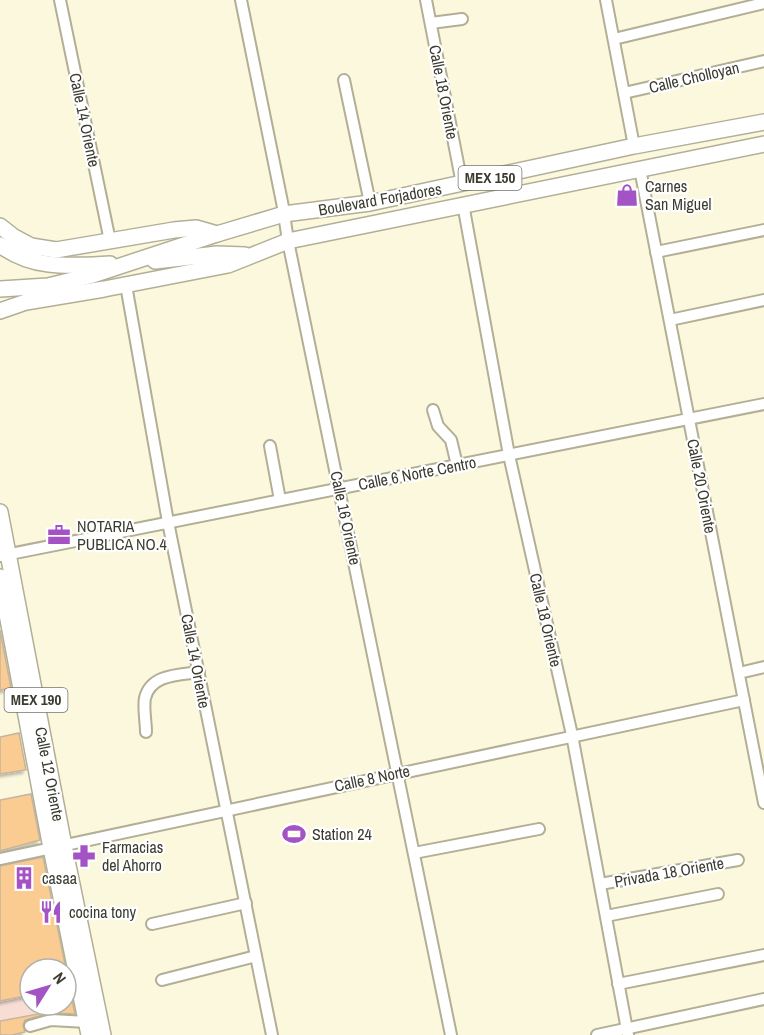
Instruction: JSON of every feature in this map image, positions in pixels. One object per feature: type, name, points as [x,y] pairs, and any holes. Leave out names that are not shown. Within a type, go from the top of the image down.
[{"type":"main road","name":"Boulevard Forjadores","points":[[0,289],[48,286],[93,275],[284,214],[370,203],[634,146],[764,122]]},
{"type":"main road","name":"Boulevard Forjadores","points":[[0,310],[26,302],[228,265],[248,255],[288,241],[764,144]]},
{"type":"main road","name":"MEX 150","points":[[0,226],[22,242],[48,250],[65,250],[196,228],[217,234]]},
{"type":"main road","name":"MEX 150","points":[[0,245],[23,259],[47,266],[128,264],[217,254],[248,255]]},
{"type":"main road","name":"Calle 12 Oriente","points":[[0,512],[4,555],[88,1029]]},
{"type":"main road","name":"Calle 12 Oriente","points":[[0,577],[4,624],[103,1035]]},
{"type":"street","name":"Calle 14 Oriente","points":[[60,0],[110,241]]},
{"type":"street","name":"Calle 16 Oriente","points":[[241,0],[288,241],[451,1035]]},
{"type":"street","name":"Calle 18 Oriente","points":[[426,0],[462,184]]},
{"type":"street","points":[[606,0],[634,146]]},
{"type":"street","points":[[614,39],[764,3]]},
{"type":"street","points":[[431,23],[462,19]]},
{"type":"street","name":"Calle Cholloyan","points":[[624,93],[764,61]]},
{"type":"street","points":[[344,80],[370,203]]},
{"type":"street","name":"Calle 20 Oriente","points":[[640,168],[764,803]]},
{"type":"street","name":"Calle 18 Oriente","points":[[463,204],[509,454],[572,735],[627,1032]]},
{"type":"street","points":[[656,252],[764,230]]},
{"type":"street","name":"Calle 14 Oriente","points":[[126,285],[168,522],[272,1035]]},
{"type":"street","points":[[670,320],[764,300]]},
{"type":"street","name":"Calle 6 Norte Centro","points":[[4,555],[764,404]]},
{"type":"street","points":[[434,410],[438,426],[451,440],[457,465]]},
{"type":"street","points":[[270,446],[280,500]]},
{"type":"street","points":[[739,673],[764,667]]},
{"type":"street","points":[[146,732],[145,698],[156,681],[168,676],[199,672]]},
{"type":"street","name":"Calle 8 Norte","points":[[0,859],[744,700]]},
{"type":"street","points":[[414,853],[538,829]]},
{"type":"street","name":"Privada 18 Oriente","points":[[600,884],[738,860]]},
{"type":"street","name":"Privada 18 Oriente","points":[[606,916],[718,894]]},
{"type":"street","points":[[152,924],[246,903]]},
{"type":"street","points":[[618,984],[764,955]]},
{"type":"street","points":[[162,980],[256,956]]},
{"type":"street","points":[[597,1035],[627,1032],[764,999]]},
{"type":"street","points":[[30,1026],[51,1020],[88,1029]]},
{"type":"shaded area","points":[[18,998],[18,1017],[23,1017],[0,1022],[0,1002]]},
{"type":"building","points":[[0,630],[11,688],[0,690]]},
{"type":"building","points":[[19,733],[26,770],[0,774],[0,737]]},
{"type":"building","points":[[31,794],[40,840],[0,851],[0,800]]},
{"type":"building","points":[[43,857],[64,957],[18,957],[18,997],[0,1001],[0,866]]},
{"type":"building","points":[[35,1017],[25,1020],[23,1025],[25,1032],[12,1035],[0,1035],[0,1021]]},
{"type":"place","name":"Carnes San Miguel","points":[[627,195]]},
{"type":"place","name":"NOTARIA PUBLICA NO.4","points":[[59,535]]},
{"type":"place","name":"Station 24","points":[[294,834]]},
{"type":"place","name":"Farmacias del Ahorro","points":[[84,856]]},
{"type":"place","name":"casaa","points":[[24,878]]},
{"type":"place","name":"cocina tony","points":[[51,912]]}]
